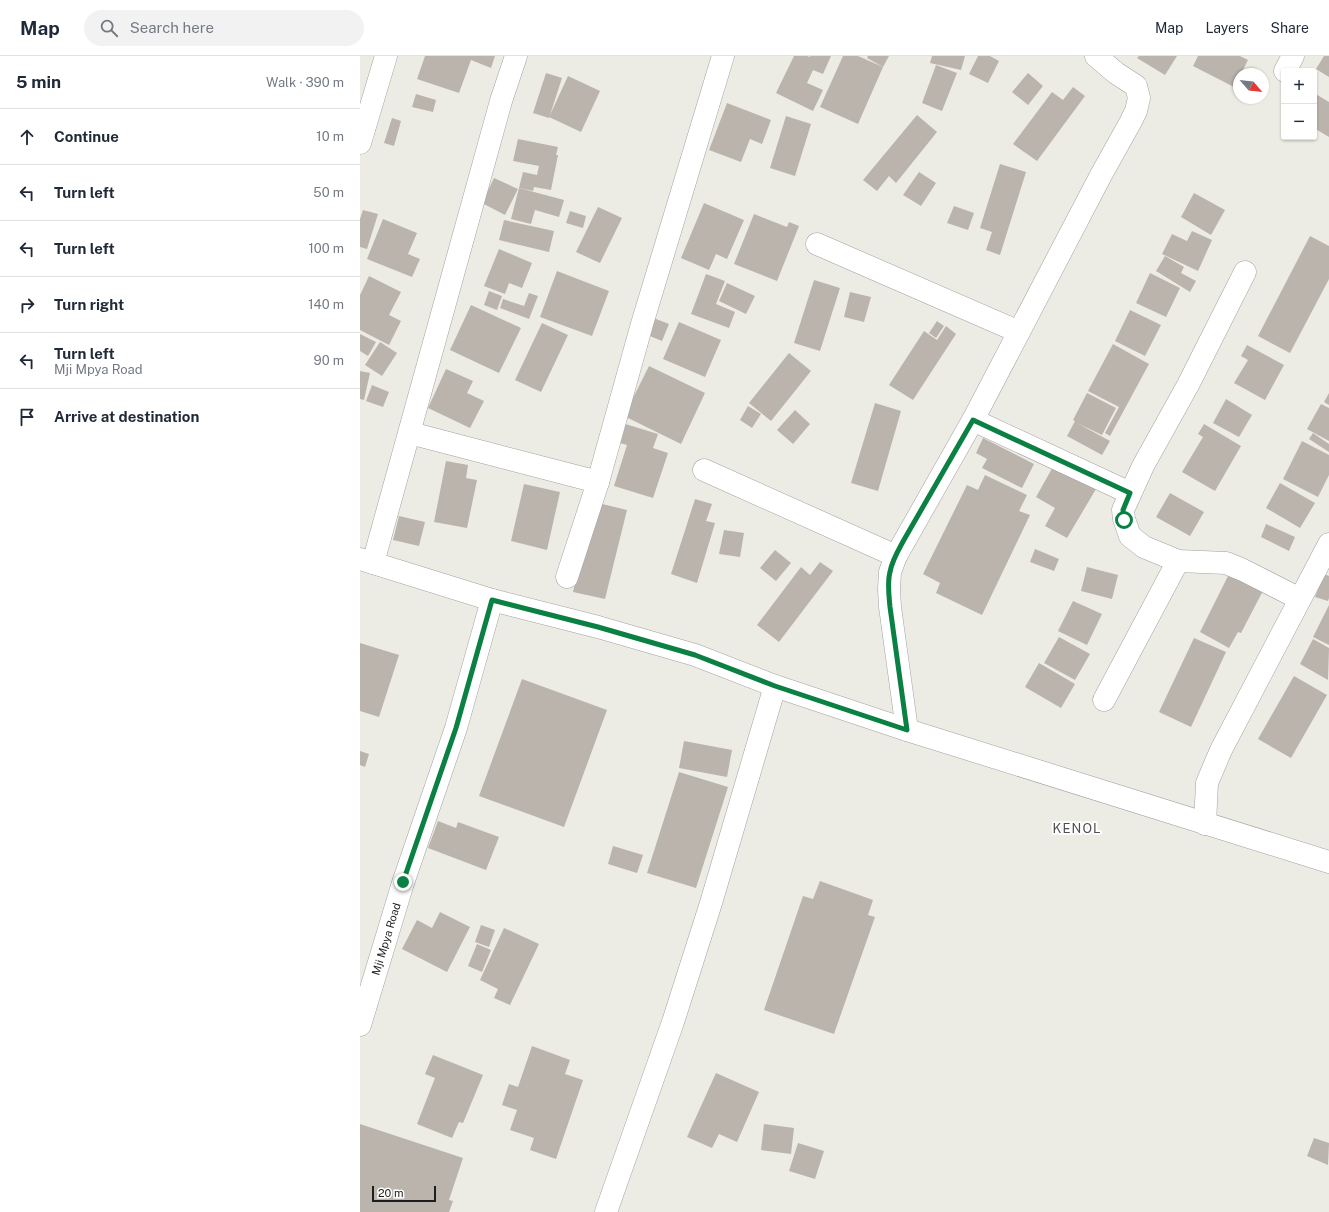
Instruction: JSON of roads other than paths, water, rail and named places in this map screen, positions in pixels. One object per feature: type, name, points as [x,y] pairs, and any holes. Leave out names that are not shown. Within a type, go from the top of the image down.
[{"type":"street","points":[[360,143],[386,56]]},
{"type":"street","points":[[516,56],[501,101],[410,433],[367,561],[492,600],[598,627],[695,655],[775,686],[907,730],[1329,862]]},
{"type":"street","points":[[568,578],[598,482],[642,324],[723,56]]},
{"type":"street","points":[[907,730],[889,589],[890,572],[896,556],[973,420],[1136,111],[1139,98],[1136,86],[1116,73],[1096,56]]},
{"type":"street","points":[[1286,68],[1293,56]]},
{"type":"street","points":[[817,244],[1019,332]]},
{"type":"street","points":[[1245,272],[1188,385],[1143,466],[1123,510],[1124,520],[1130,536],[1144,547],[1178,561],[1226,563],[1300,599]]},
{"type":"street","points":[[973,420],[1130,493]]},
{"type":"street","points":[[410,433],[598,482]]},
{"type":"street","points":[[704,470],[896,556]]},
{"type":"street","points":[[1205,824],[1207,783],[1221,750],[1329,544]]},
{"type":"street","points":[[1104,700],[1178,561]]},
{"type":"street","name":"Mji Mpya Road","points":[[360,1025],[403,882],[456,728],[492,600]]},
{"type":"street","points":[[606,1212],[673,1022],[711,903],[775,686]]},
{"type":"district","name":"KENOL","points":[[1077,828]]}]
